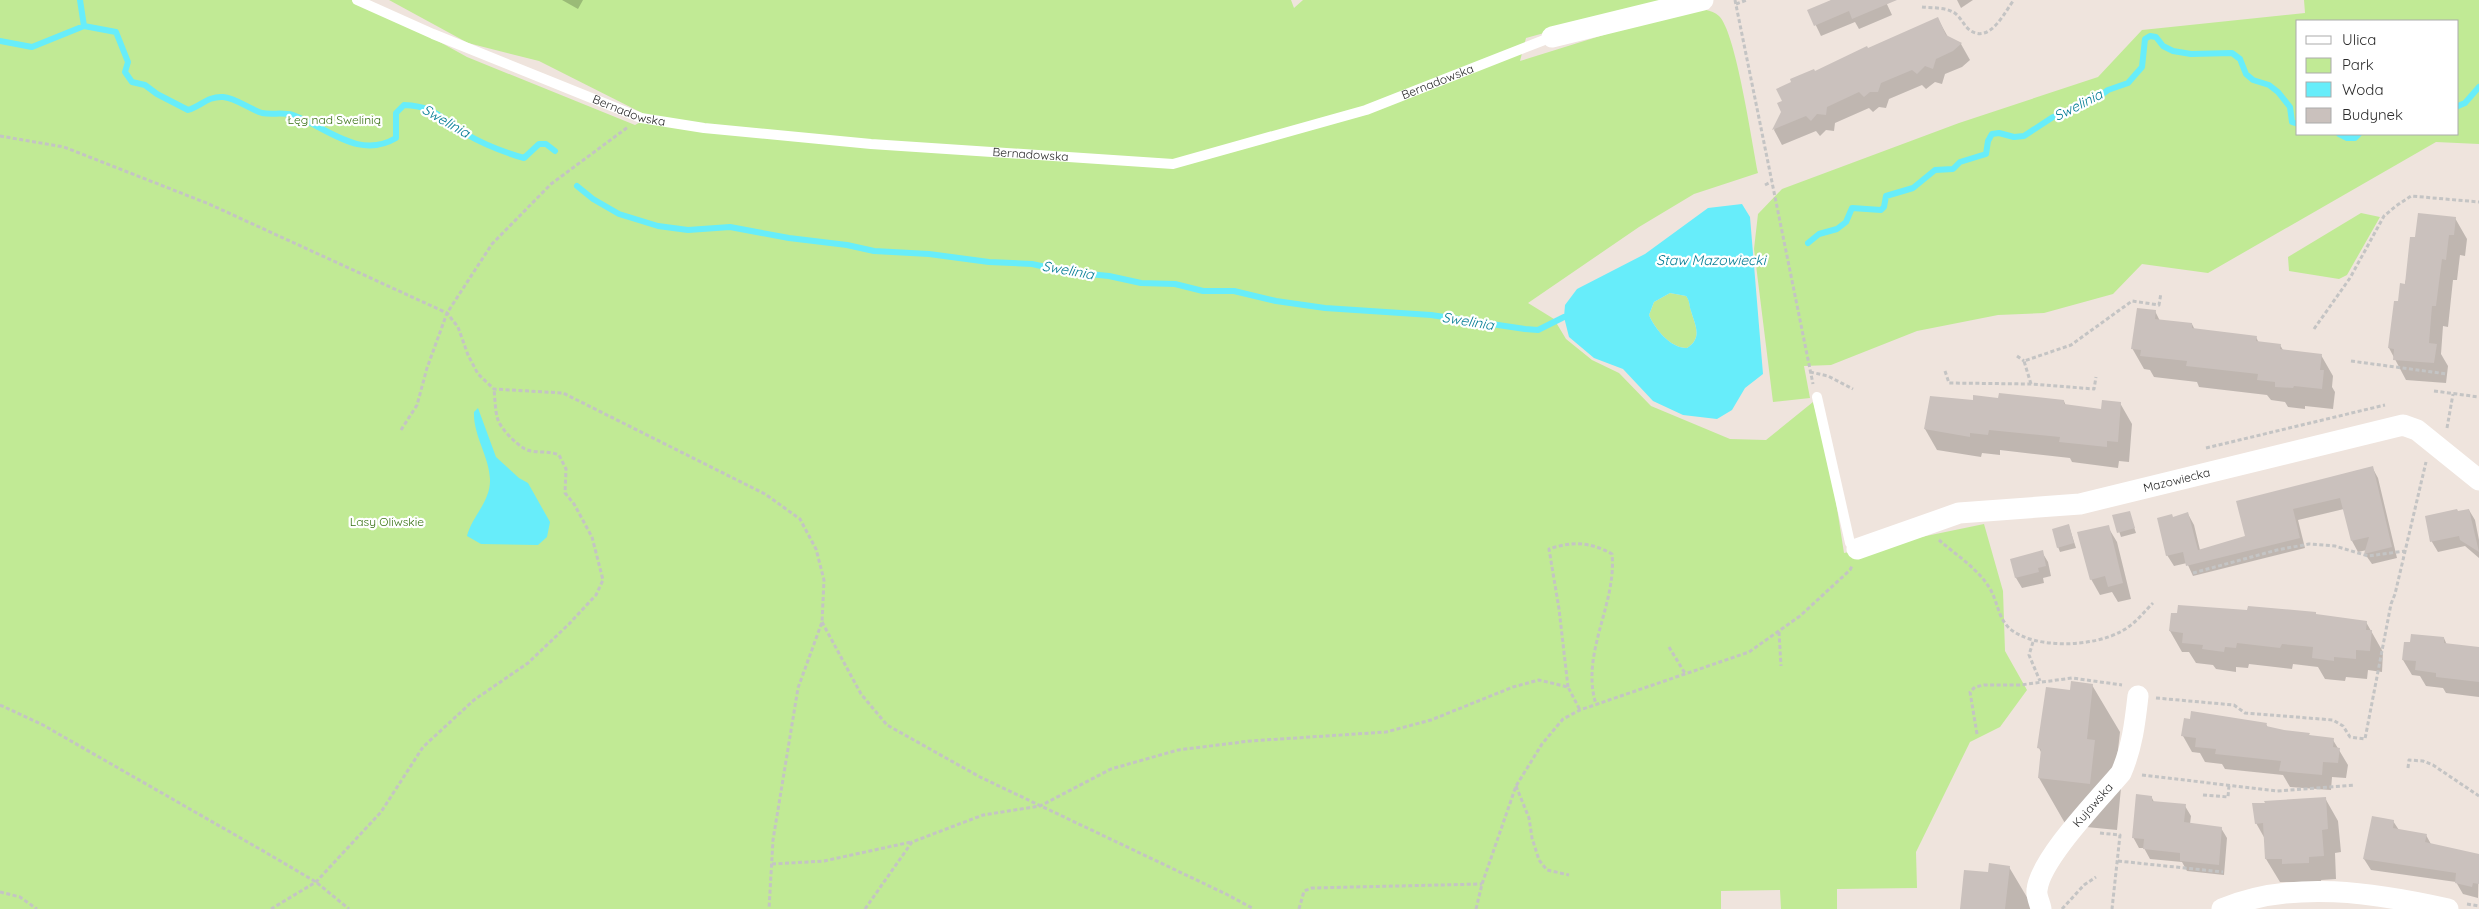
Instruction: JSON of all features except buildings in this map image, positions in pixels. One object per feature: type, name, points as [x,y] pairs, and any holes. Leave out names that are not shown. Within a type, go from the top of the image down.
[{"type":"street","name":"Bernadowska","points":[[1552,37],[1702,0]]},
{"type":"street","name":"Mazowiecka","points":[[1857,549],[1942,518],[1978,510],[2080,504],[2403,424],[2417,430],[2479,480]]},
{"type":"street","name":"Kujawska","points":[[2041,909],[2037,891],[2044,870],[2054,854],[2121,773],[2132,742],[2139,693]]},
{"type":"street","points":[[2222,909],[2256,898],[2298,892],[2349,892],[2396,897],[2448,909]]},
{"type":"lane","name":"Bernadowska","points":[[357,0],[433,34],[641,118],[704,128],[871,144],[1173,164],[1366,110],[1552,37]]},
{"type":"lane","points":[[1816,397],[1850,543],[1857,549]]},
{"type":"path","points":[[1747,0],[1735,2],[1810,372],[1828,376],[1853,389]]},
{"type":"path","points":[[1922,7],[1953,12],[1970,30],[1983,33],[2004,17],[2014,0]]},
{"type":"path","points":[[401,430],[417,404],[427,368],[448,313],[492,244],[551,184],[641,118]]},
{"type":"path","points":[[0,136],[64,147],[209,204],[448,313],[458,327],[468,355],[478,374],[494,389],[498,421],[524,449],[538,452],[550,451],[559,455],[566,469],[565,493],[574,504],[592,537],[603,580],[596,595],[528,663],[474,700],[423,747],[381,812],[316,882],[271,909]]},
{"type":"path","points":[[1765,185],[1771,182]]},
{"type":"path","points":[[2314,329],[2350,278],[2384,216],[2396,206],[2411,196],[2479,202]]},
{"type":"path","points":[[2024,361],[2071,345],[2132,301],[2159,305],[2161,293]]},
{"type":"path","points":[[2017,356],[2024,361],[2030,384]]},
{"type":"path","points":[[2351,361],[2447,374]]},
{"type":"path","points":[[1945,371],[1949,383],[2030,384],[2094,389],[2096,377]]},
{"type":"path","points":[[494,389],[563,393],[765,494],[800,519],[816,549],[824,580],[822,622],[798,688],[773,840],[769,909]]},
{"type":"path","points":[[2434,392],[2479,397]]},
{"type":"path","points":[[2206,448],[2385,405]]},
{"type":"path","points":[[1977,734],[1970,692],[1975,687],[1984,685],[2020,686],[2040,681],[2072,678],[2139,693],[2234,705],[2245,713],[2333,720],[2343,726],[2350,737],[2365,739],[2391,604],[2396,594],[2425,467]]},
{"type":"path","points":[[1922,526],[1983,579],[1995,599],[2000,618],[2011,629],[2033,642],[2080,642],[2107,639],[2124,630],[2144,615],[2153,602]]},
{"type":"path","points":[[1580,710],[1568,687],[1559,609],[1549,549],[1567,543],[1601,547],[1612,554],[1614,569],[1612,587],[1602,616],[1592,674],[1592,690],[1596,704]]},
{"type":"path","points":[[2193,573],[2277,550],[2309,544],[2335,546],[2368,556],[2405,551]]},
{"type":"path","points":[[1476,909],[1482,884],[1516,786],[1542,744],[1563,719],[1596,704],[1686,675],[1749,652],[1800,616],[1850,570],[1857,549]]},
{"type":"path","points":[[822,622],[861,694],[887,724],[980,777],[1254,909]]},
{"type":"path","points":[[1779,631],[1781,666]]},
{"type":"path","points":[[2033,642],[2029,655],[2040,681]]},
{"type":"path","points":[[1669,648],[1686,675]]},
{"type":"path","points":[[772,864],[824,861],[912,842],[983,815],[1040,806],[1111,768],[1178,750],[1250,741],[1386,732],[1431,720],[1513,687],[1540,680],[1568,687]]},
{"type":"path","points":[[0,706],[43,724],[316,882],[349,909]]},
{"type":"path","points":[[2408,768],[2409,760],[2423,760],[2479,796]]},
{"type":"path","points":[[2121,773],[2277,791],[2355,785]]},
{"type":"path","points":[[2203,795],[2228,797],[2228,785]]},
{"type":"path","points":[[1516,786],[1529,818],[1538,860],[1547,870],[1569,875]]},
{"type":"path","points":[[2100,833],[2120,835],[2112,909]]},
{"type":"path","points":[[865,909],[912,842]]},
{"type":"path","points":[[2118,861],[2223,872]]},
{"type":"path","points":[[2062,909],[2084,885],[2096,877]]},
{"type":"path","points":[[1299,909],[1304,891],[1312,888],[1482,884]]},
{"type":"path","points":[[0,892],[20,897],[37,909]]},
{"type":"green space","name":"Lasy Oliwskie","points":[[0,0],[364,0],[467,57],[635,125],[650,117],[539,61],[468,43],[389,0],[1291,0],[1294,8],[1303,0],[1664,0],[1526,38],[1520,61],[1690,8],[1709,11],[1719,16],[1731,43],[1743,90],[1758,173],[1694,194],[1639,227],[1528,303],[1554,319],[1566,339],[1592,360],[1619,373],[1651,406],[1730,439],[1766,440],[1813,402],[1829,457],[1844,553],[1984,524],[2003,591],[2005,651],[2027,690],[2000,727],[1970,742],[1916,852],[1917,888],[1837,889],[1837,909],[1781,909],[1780,890],[1721,891],[1721,909],[0,909]]},
{"type":"green space","points":[[2304,0],[2479,0],[2479,144],[2436,142],[2208,273],[2142,264],[2113,294],[2044,313],[1998,315],[1917,331],[1831,365],[1804,366],[1810,398],[1773,402],[1754,249],[1758,214],[1782,189],[1959,123],[2098,77],[2142,30],[2305,13]]},
{"type":"green space","points":[[2361,213],[2380,217],[2347,275],[2339,279],[2289,271],[2288,257]]},
{"type":"green space","points":[[1670,293],[1686,296],[1689,301],[1696,326],[1696,336],[1692,344],[1687,348],[1675,345],[1664,337],[1649,315],[1654,302]]},
{"type":"water","name":"Staw Mazowiecki","points":[[1742,204],[1750,217],[1763,374],[1745,388],[1732,410],[1717,419],[1683,415],[1653,401],[1623,369],[1594,358],[1569,337],[1564,317],[1565,305],[1577,289],[1645,254],[1708,208]],"holes":[[[1670,293],[1686,296],[1696,326],[1695,340],[1687,348],[1675,345],[1664,337],[1649,315],[1654,302]]]},
{"type":"water","points":[[478,408],[496,457],[519,478],[528,483],[550,522],[547,537],[538,545],[481,544],[467,536],[490,487],[489,470],[474,421],[474,412]]},
{"type":"waterway","name":"Swelinia","points":[[80,0],[84,26]]},
{"type":"waterway","name":"Swelinia","points":[[0,41],[32,47],[84,26],[116,32],[128,62],[125,72],[132,82],[145,85],[157,94],[188,110],[213,98],[228,98],[262,113],[293,115],[356,144],[369,146],[382,144],[396,138],[396,113],[404,105],[431,111],[473,138],[516,156],[524,158],[539,144],[546,144],[555,151]]},
{"type":"waterway","name":"Swelinia","points":[[1808,243],[1819,234],[1837,229],[1846,222],[1852,208],[1881,210],[1884,207],[1886,196],[1913,188],[1935,170],[1953,169],[1960,162],[1986,154],[1988,141],[1992,134],[1999,133],[2014,137],[2024,136],[2053,117],[2069,112],[2074,106],[2096,99],[2108,90],[2128,83],[2142,67],[2145,39],[2150,36],[2156,37],[2163,46],[2173,51],[2191,54],[2232,53],[2240,59],[2246,74],[2253,80],[2269,85],[2278,92],[2290,107],[2292,122],[2296,123]]},
{"type":"waterway","name":"Swelinia","points":[[2459,106],[2465,103],[2479,87]]},
{"type":"waterway","name":"Swelinia","points":[[2341,135],[2347,138],[2355,138],[2358,135]]},
{"type":"waterway","name":"Swelinia","points":[[577,186],[593,199],[619,214],[658,226],[688,230],[730,227],[874,251],[929,254],[989,262],[1032,264],[1069,272],[1109,276],[1141,283],[1175,284],[1203,291],[1234,291],[1276,301],[1325,308],[1431,315],[1525,329],[1538,330],[1564,317]]},
{"type":"park label","name":"Łęg nad Swelinią","points":[[334,120]]}]
